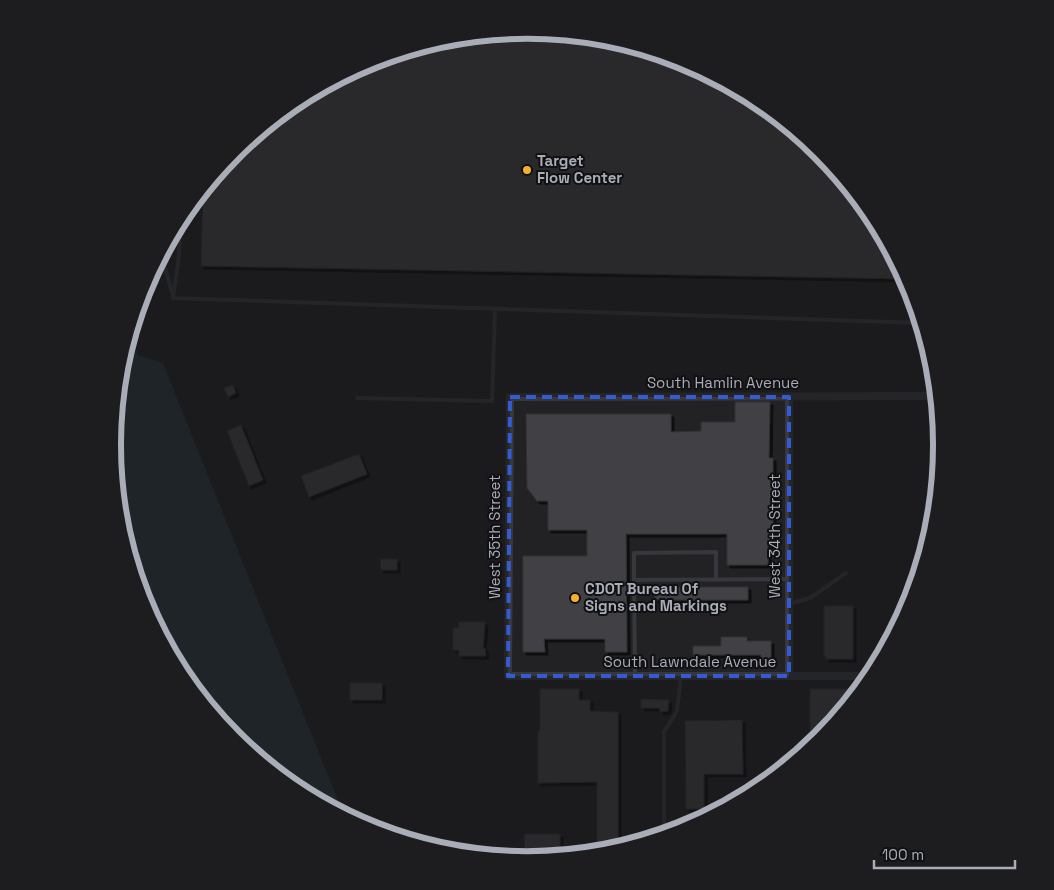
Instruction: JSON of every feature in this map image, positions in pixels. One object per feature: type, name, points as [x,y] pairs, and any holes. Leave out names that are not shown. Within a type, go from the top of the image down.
[{"type":"street","name":"South Hamlin Avenue","points":[[510,397],[930,396]]},
{"type":"street","name":"West 35th Street","points":[[508,676],[510,397]]},
{"type":"street","name":"West 34th Street","points":[[789,397],[789,676]]},
{"type":"street","name":"South Lawndale Avenue","points":[[508,676],[861,676]]},
{"type":"lane","points":[[173,298],[179,256],[180,235]]},
{"type":"lane","points":[[163,265],[173,298]]},
{"type":"lane","points":[[173,298],[914,323]]},
{"type":"lane","points":[[357,398],[492,401],[495,309]]},
{"type":"lane","points":[[635,676],[634,553],[716,552],[716,580]]},
{"type":"lane","points":[[789,604],[810,598],[846,573]]},
{"type":"lane","points":[[634,580],[789,579]]},
{"type":"lane","points":[[664,828],[664,732],[677,711],[681,676]]},
{"type":"highlighted area","points":[[510,397],[789,397],[789,676],[508,676]]},
{"type":"shaded area","points":[[527,39],[554,40],[580,42],[632,53],[658,60],[707,81],[753,107],[774,123],[795,140],[832,177],[865,219],[879,242],[912,314],[930,392],[933,445],[932,472],[930,498],[919,550],[912,576],[891,625],[865,671],[849,692],[832,713],[795,750],[753,783],[730,797],[658,830],[580,848],[527,851],[500,850],[474,848],[422,837],[396,830],[340,805],[163,363],[138,355],[134,344],[142,314],[163,265],[189,219],[222,177],[240,158],[259,140],[301,107],[347,81],[396,60],[474,42]]},
{"type":"shaded area","points":[[134,344],[138,355],[163,363],[340,805],[301,783],[280,767],[259,750],[222,713],[189,671],[175,648],[142,576],[124,498],[121,445],[124,392]]},
{"type":"building","name":"Target Flow Center","points":[[527,39],[580,42],[658,60],[707,81],[753,107],[795,140],[832,177],[865,219],[897,279],[201,266],[203,201],[240,158],[259,140],[301,107],[347,81],[396,60],[474,42]]},
{"type":"building","points":[[233,385],[236,393],[228,397],[224,388]]},
{"type":"building","points":[[735,402],[770,402],[769,458],[773,458],[773,545],[768,545],[768,565],[727,565],[727,534],[626,534],[627,652],[605,652],[605,639],[544,639],[545,652],[523,652],[523,556],[587,556],[587,530],[548,530],[548,501],[537,501],[527,488],[526,414],[671,414],[671,432],[701,431],[701,422],[735,422]]},
{"type":"building","points":[[241,425],[263,480],[249,486],[227,431]]},
{"type":"building","points":[[359,454],[367,474],[309,497],[301,476]]},
{"type":"building","points":[[380,559],[397,559],[397,570],[381,570]]},
{"type":"building","points":[[655,587],[748,587],[748,600],[655,600]]},
{"type":"building","points":[[824,606],[853,606],[853,659],[826,659],[826,656],[824,656]]},
{"type":"building","points":[[459,622],[485,622],[483,649],[485,648],[486,656],[459,656],[459,650],[453,650],[453,628],[458,628]]},
{"type":"building","points":[[721,637],[747,637],[747,641],[771,641],[771,660],[761,660],[761,655],[693,655],[693,646],[721,646]]},
{"type":"building","points":[[350,683],[382,683],[382,700],[350,700]]},
{"type":"building","points":[[540,689],[579,689],[579,700],[590,700],[590,711],[618,712],[618,840],[597,845],[597,782],[538,783],[538,731],[540,731]]},
{"type":"building","points":[[810,689],[851,689],[832,713],[810,736]]},
{"type":"building","points":[[641,699],[669,700],[668,711],[660,712],[660,708],[641,708]]},
{"type":"building","points":[[742,720],[743,774],[704,774],[704,809],[686,809],[685,721]]},
{"type":"building","points":[[524,834],[560,834],[560,850],[525,851]]},
{"type":"place","name":"Target Flow Center","points":[[527,170]]},
{"type":"place","name":"CDOT Bureau Of Signs and Markings","points":[[575,598]]}]
